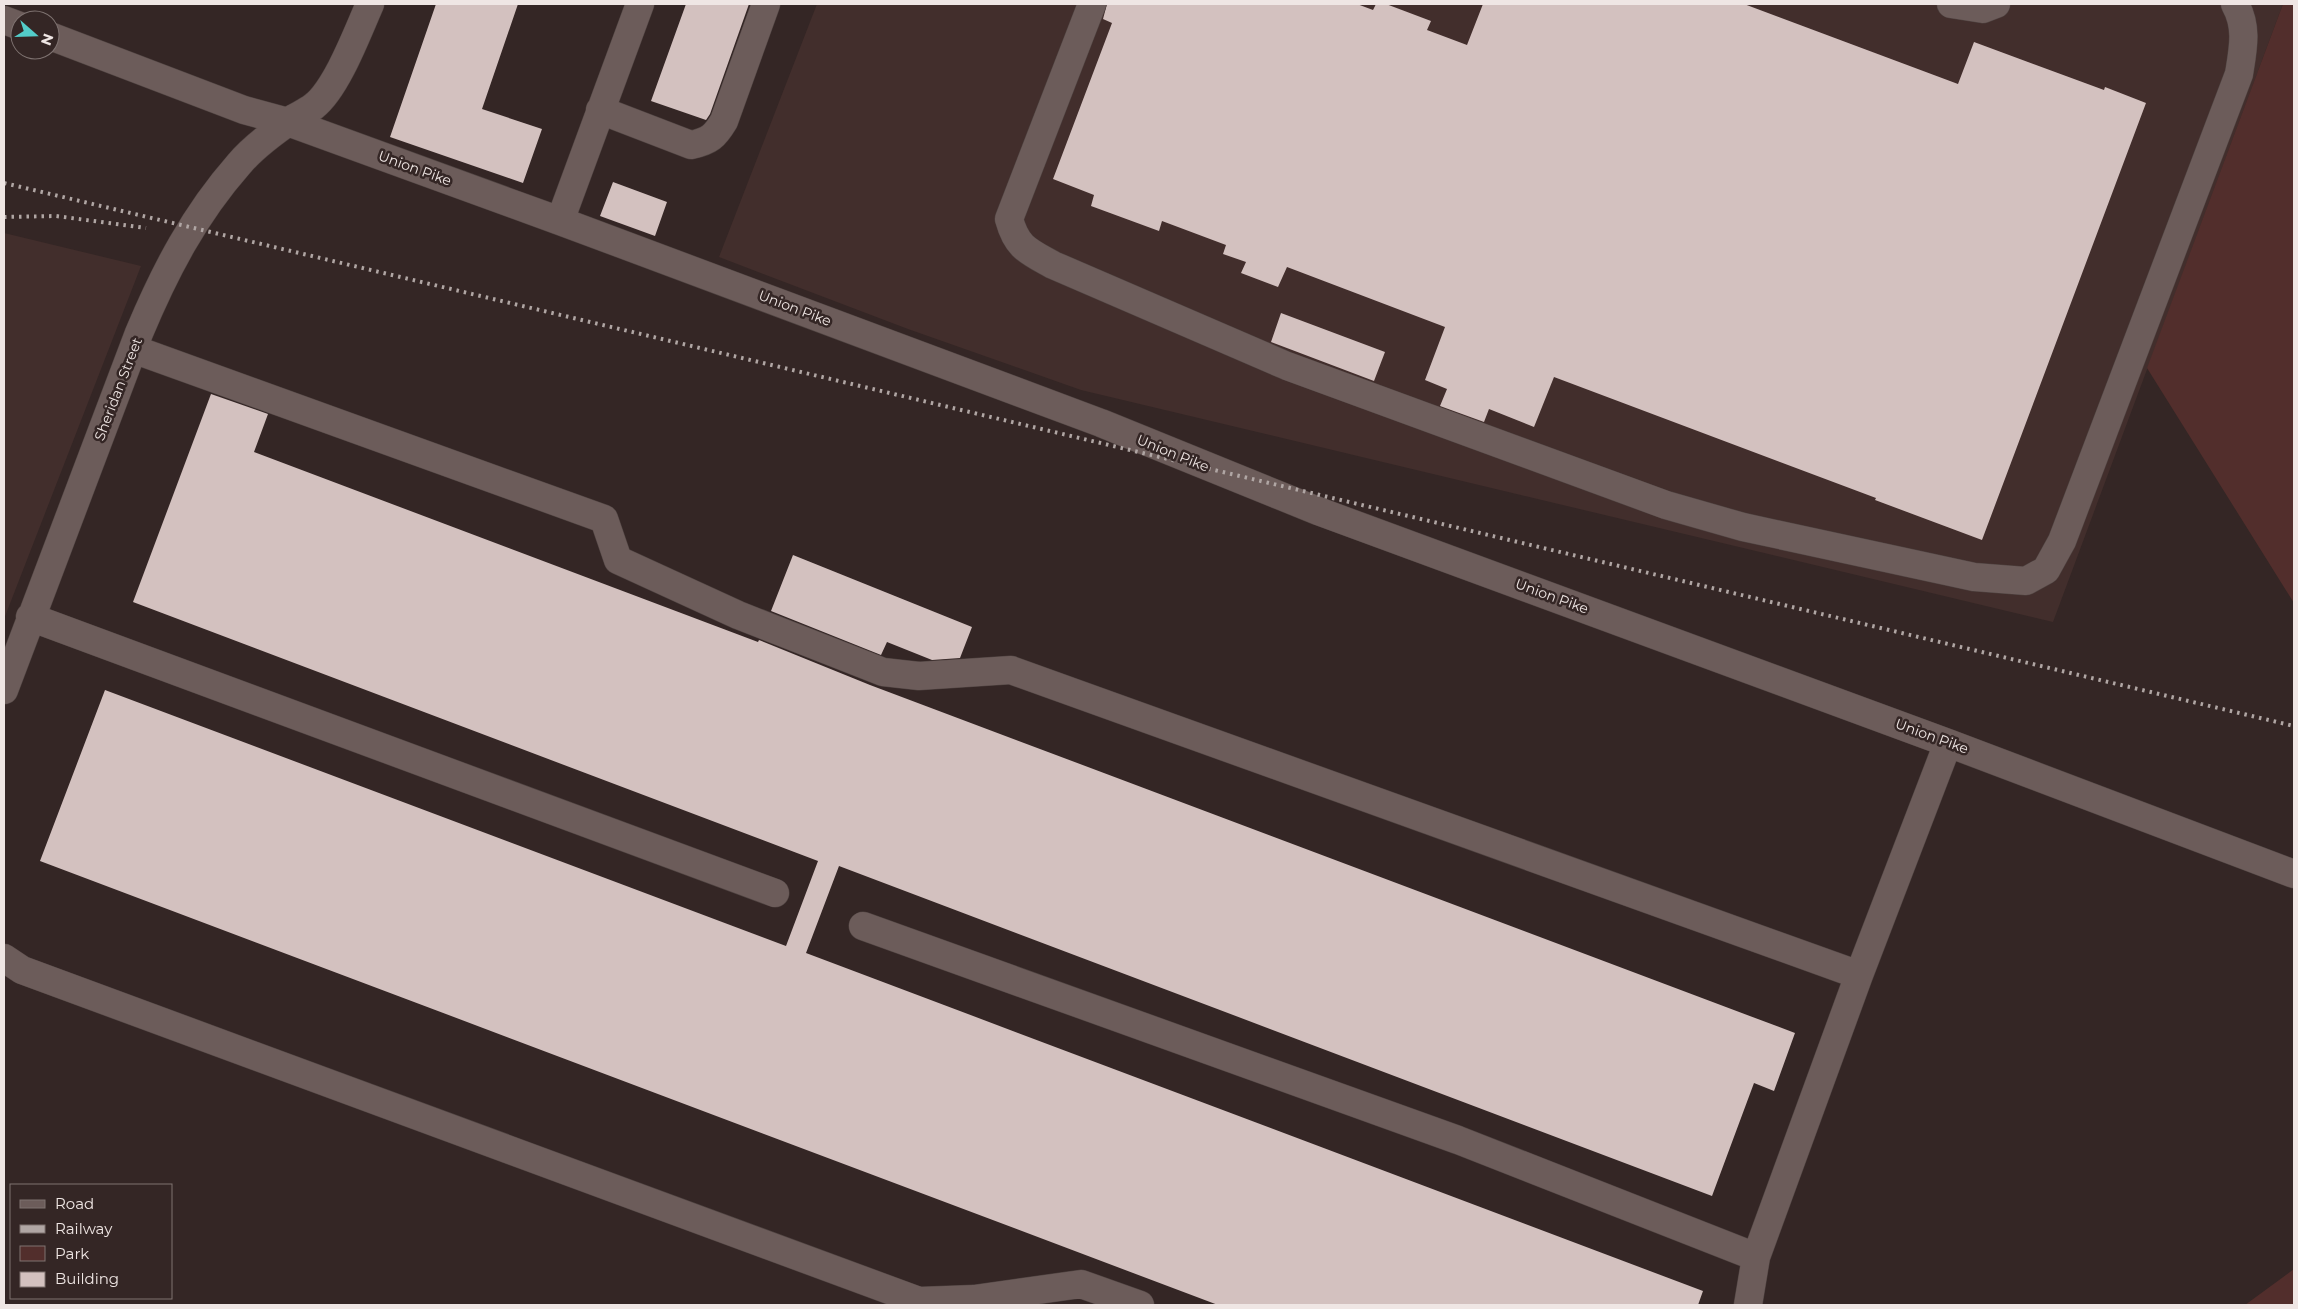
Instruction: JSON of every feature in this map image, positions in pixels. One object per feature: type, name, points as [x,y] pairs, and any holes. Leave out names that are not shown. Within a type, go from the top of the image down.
[{"type":"street","name":"Sheridan Street","points":[[4,690],[133,349],[163,277],[192,227],[240,162],[269,136],[315,106],[334,80],[350,51],[370,4]]},
{"type":"street","points":[[560,221],[640,4]]},
{"type":"street","points":[[600,110],[691,145],[702,143],[715,136],[724,120],[766,4]]},
{"type":"street","points":[[1092,4],[1010,219],[1013,234],[1022,248],[1052,266],[1287,366],[1666,505],[1743,527],[1863,554],[1974,576],[2026,581],[2046,570],[2062,541],[2239,74],[2245,40],[2241,14],[2235,4]]},
{"type":"street","points":[[1951,4],[1983,9],[1996,4]]},
{"type":"street","name":"Union Pike","points":[[60,40],[244,110],[288,122],[560,221],[1102,424],[1318,511],[1948,742],[2294,874]]},
{"type":"street","points":[[133,349],[604,519],[618,560],[738,615],[883,672],[919,676],[1011,670],[1859,975]]},
{"type":"street","points":[[30,618],[775,893]]},
{"type":"street","points":[[1748,1305],[1756,1257],[1859,975],[1948,742]]},
{"type":"street","points":[[863,926],[1458,1140],[1756,1257]]},
{"type":"street","points":[[4,958],[22,970],[919,1301],[974,1299],[1081,1284],[1140,1305]]},
{"type":"shaded area","points":[[817,4],[2283,4],[2053,622],[1081,390],[908,329],[719,257]]},
{"type":"shaded area","points":[[4,233],[141,266],[4,619]]},
{"type":"green space","points":[[2283,4],[2294,4],[2294,603],[2147,368]]},
{"type":"green space","points":[[2294,1269],[2294,1305],[2245,1305]]},
{"type":"building","points":[[436,4],[518,4],[482,109],[542,129],[523,183],[390,137]]},
{"type":"building","points":[[686,4],[749,4],[710,114],[706,120],[651,101]]},
{"type":"building","points":[[1107,4],[1357,4],[1373,10],[1376,4],[1386,4],[1431,21],[1427,30],[1467,45],[1483,4],[1744,4],[1958,84],[1974,42],[2104,90],[2105,87],[2146,103],[1982,540],[1875,500],[1876,498],[1554,377],[1534,427],[1489,409],[1484,422],[1440,406],[1447,389],[1425,380],[1445,327],[1287,267],[1278,287],[1241,273],[1246,262],[1223,254],[1226,245],[1162,221],[1159,231],[1091,206],[1094,195],[1053,179],[1112,23],[1103,19]]},
{"type":"building","points":[[613,182],[667,202],[655,236],[600,216]]},
{"type":"building","points":[[1281,313],[1385,352],[1374,381],[1271,342]]},
{"type":"building","points":[[211,394],[268,414],[254,452],[758,642],[759,640],[870,685],[1795,1033],[1774,1091],[1754,1083],[1712,1196],[839,866],[806,953],[1703,1291],[1698,1305],[1218,1305],[40,861],[105,690],[786,946],[818,861],[133,602]]},
{"type":"building","points":[[793,555],[972,627],[960,658],[932,660],[887,642],[881,655],[771,611]]},
{"type":"railway","points":[[4,183],[2294,726]]},
{"type":"railway","points":[[4,217],[56,216],[146,228]]}]
